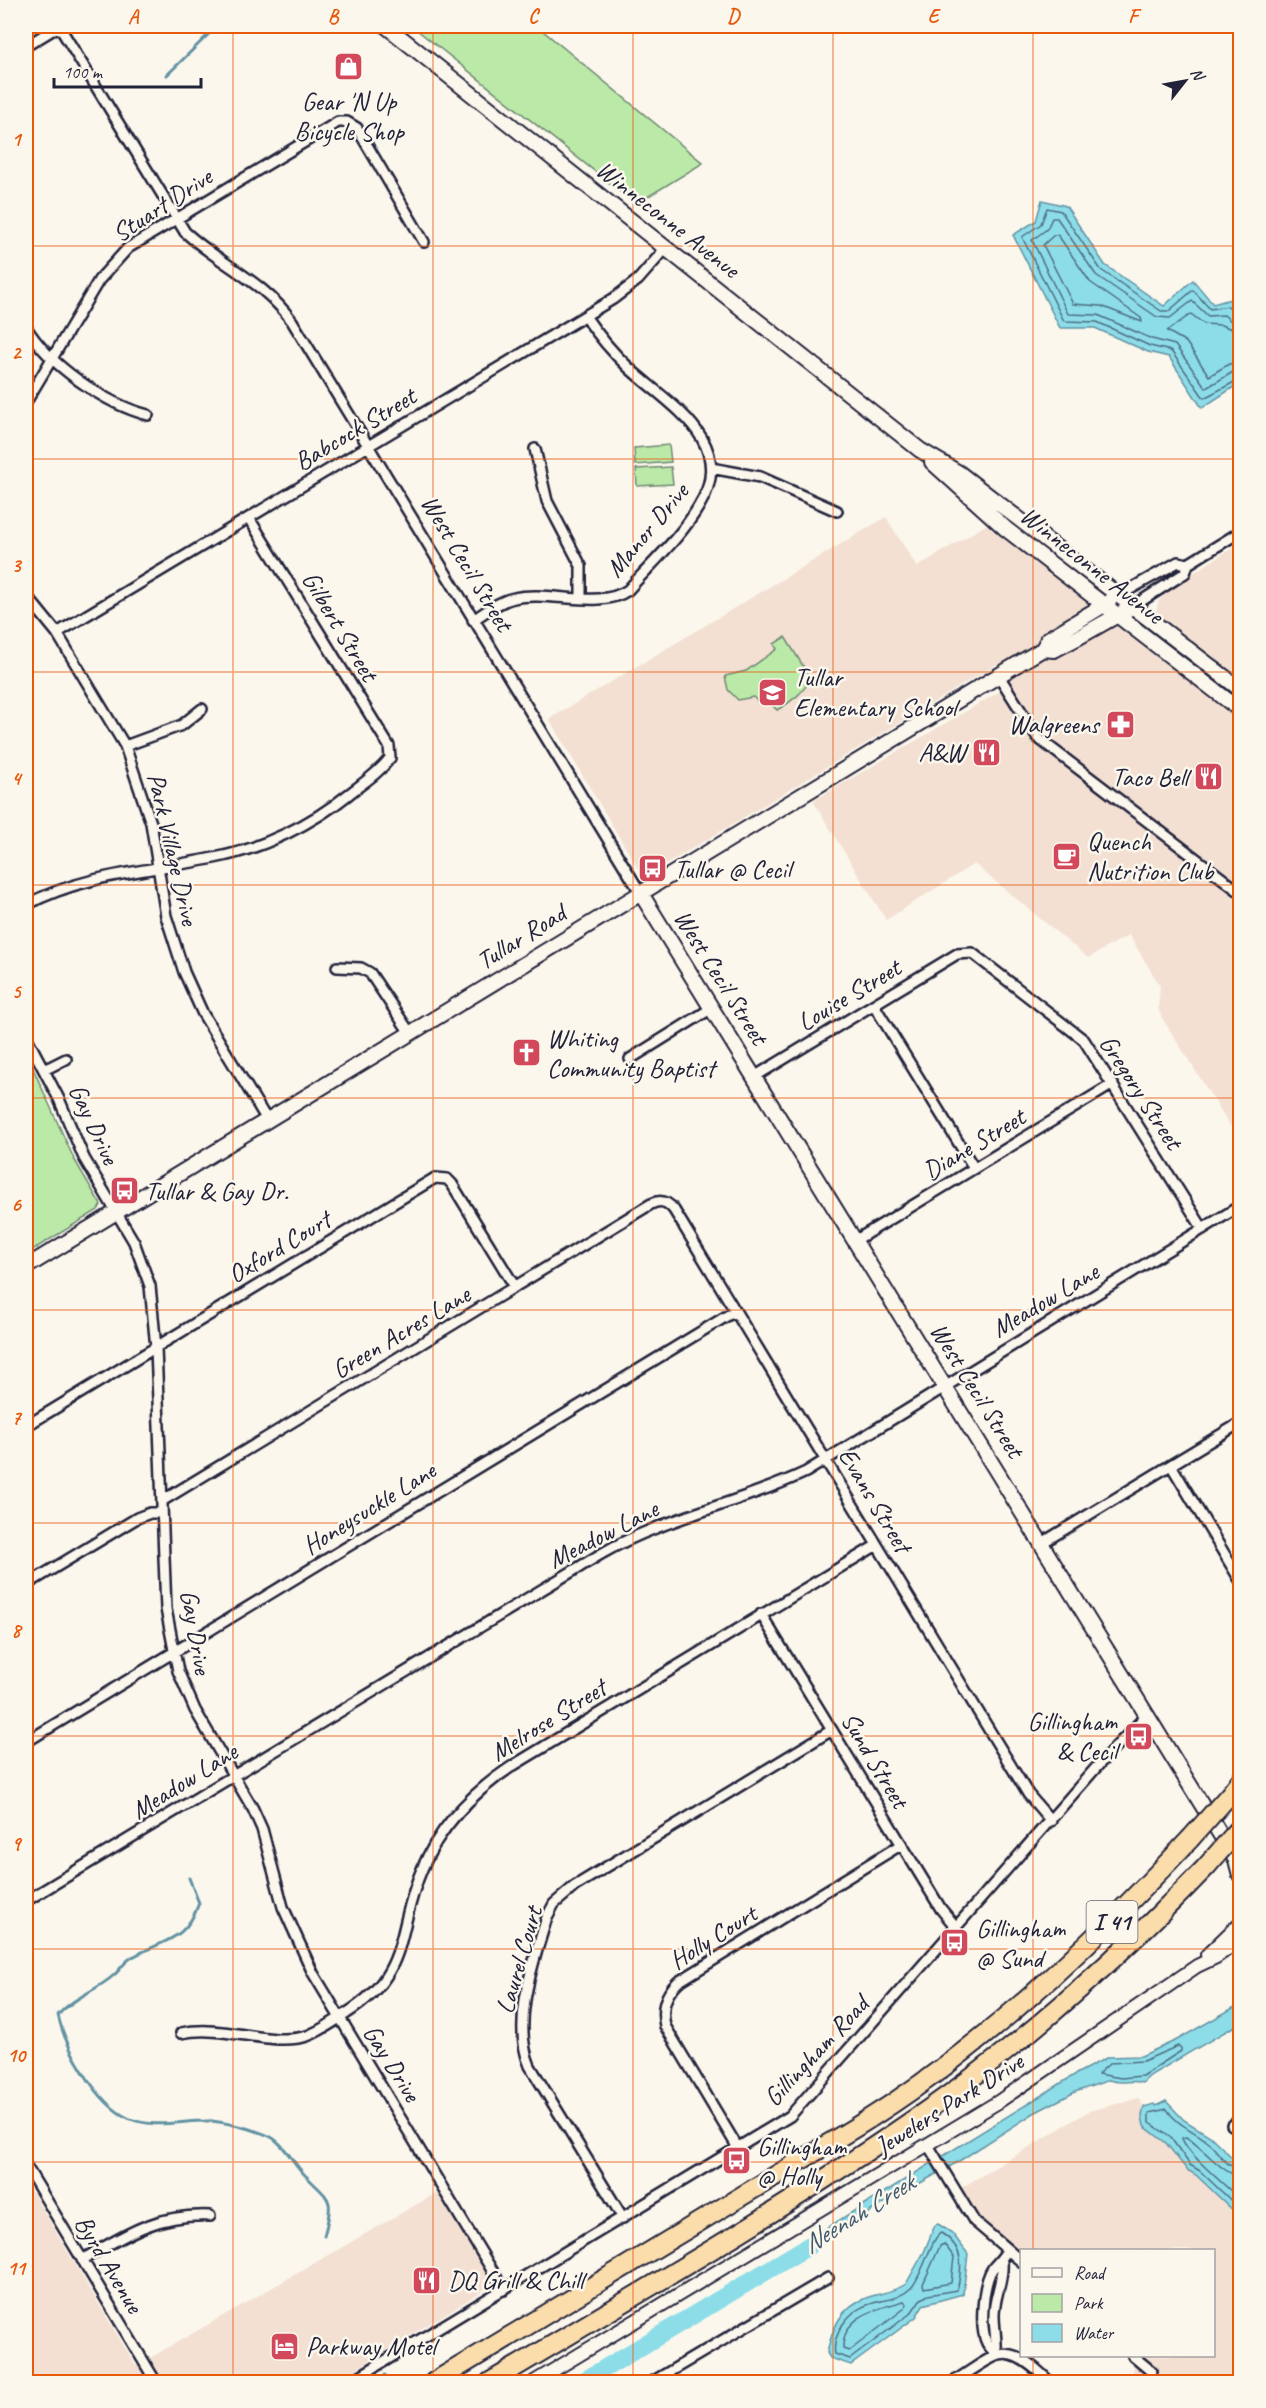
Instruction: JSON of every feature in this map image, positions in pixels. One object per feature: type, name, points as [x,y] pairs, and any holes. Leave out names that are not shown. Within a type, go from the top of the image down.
[{"type":"highway","name":"I 41","points":[[434,2382],[761,2186],[864,2122],[921,2083],[1036,1991],[1114,1921],[1236,1787]]},
{"type":"highway","name":"I 41","points":[[490,2382],[831,2174],[935,2105],[1053,2013],[1109,1964],[1206,1867],[1240,1828]]},
{"type":"main road","name":"Winneconne Avenue","points":[[387,26],[920,450],[951,482],[1006,529],[1240,710]]},
{"type":"main road","name":"Winneconne Avenue","points":[[920,450],[959,473],[1240,689]]},
{"type":"main road","name":"Tullar Road","points":[[1043,650],[1048,639],[1118,596]]},
{"type":"main road","name":"Tullar Road","points":[[26,1267],[999,676],[1043,650],[1054,650],[1132,607]]},
{"type":"main road","name":"West Cecil Street","points":[[640,892],[1238,1861],[1240,1875]]},
{"type":"street","points":[[26,46],[59,26]]},
{"type":"street","name":"West Cecil Street","points":[[59,26],[176,218],[200,245],[247,275],[281,307],[369,445],[640,892]]},
{"type":"street","name":"Stuart Drive","points":[[26,402],[51,358],[112,263],[128,248],[334,124],[347,122],[357,128],[424,242]]},
{"type":"street","name":"Babcock Street","points":[[57,633],[585,316],[626,290],[666,248]]},
{"type":"street","name":"Manor Drive","points":[[473,620],[511,598],[612,599],[628,590],[695,513],[707,490],[711,468],[704,442],[685,413],[615,355],[585,316]]},
{"type":"street","points":[[26,327],[51,358],[117,405],[148,415]]},
{"type":"street","points":[[535,449],[544,494],[581,566],[581,597]]},
{"type":"street","points":[[711,468],[760,477],[837,511]]},
{"type":"street","name":"Gilbert Street","points":[[158,867],[216,858],[249,848],[285,833],[339,802],[390,758],[389,746],[249,518]]},
{"type":"street","name":"Tullar Road","points":[[1132,607],[1185,573],[1188,564],[1240,532]]},
{"type":"street","name":"Tullar Road","points":[[1118,596],[1178,562],[1188,564]]},
{"type":"street","name":"Park Village Drive","points":[[26,595],[57,633],[125,746],[144,800],[171,935],[191,989],[203,1014],[267,1120]]},
{"type":"street","points":[[999,676],[1038,738],[1240,892]]},
{"type":"street","points":[[125,746],[182,725],[202,709]]},
{"type":"street","points":[[26,905],[94,879],[158,867]]},
{"type":"street","name":"Louise Street","points":[[754,1077],[957,954],[967,952]]},
{"type":"street","name":"Gregory Street","points":[[967,952],[1079,1035],[1090,1048],[1203,1229]]},
{"type":"street","points":[[337,967],[361,968],[370,973],[410,1033]]},
{"type":"street","points":[[874,1005],[974,1168]]},
{"type":"street","points":[[630,1059],[712,1008]]},
{"type":"street","name":"Gay Drive","points":[[26,1036],[78,1146],[134,1242],[145,1269],[152,1303],[156,1348],[166,1609],[173,1653],[186,1691],[234,1774],[262,1829],[283,1906],[297,1941],[340,2018],[504,2290]]},
{"type":"street","points":[[44,1070],[66,1059]]},
{"type":"street","name":"Diane Street","points":[[856,1240],[1113,1084]]},
{"type":"street","name":"Oxford Court","points":[[26,1426],[439,1177],[453,1184],[515,1287]]},
{"type":"street","name":"Green Acres Lane","points":[[162,1501],[651,1204],[663,1202]]},
{"type":"street","name":"Evans Street","points":[[663,1202],[674,1210],[1033,1802],[1051,1821]]},
{"type":"street","name":"Meadow Lane","points":[[26,1902],[234,1774],[622,1542],[657,1526],[770,1489],[826,1460],[1240,1206]]},
{"type":"street","name":"Honeysuckle Lane","points":[[26,1742],[735,1311]]},
{"type":"street","points":[[1042,1543],[1240,1422]]},
{"type":"street","points":[[1171,1465],[1240,1580]]},
{"type":"street","points":[[26,1585],[136,1518],[150,1513],[162,1513]]},
{"type":"street","name":"Melrose Street","points":[[181,2033],[218,2030],[294,2039],[314,2033],[368,1999],[388,1975],[397,1957],[422,1869],[443,1830],[472,1796],[514,1765],[877,1545]]},
{"type":"street","name":"Sund Street","points":[[761,1614],[941,1909],[956,1927]]},
{"type":"street","name":"Gillingham Road","points":[[350,2382],[784,2121],[1134,1726],[1147,1715]]},
{"type":"street","name":"Laurel Court","points":[[623,2218],[530,2066],[524,2049],[523,2012],[547,1917],[554,1904],[575,1886],[832,1730]]},
{"type":"street","name":"Holly Court","points":[[738,2148],[665,2026],[663,2010],[668,1995],[678,1982],[902,1844]]},
{"type":"street","name":"Jewelers Park Drive","points":[[1197,1966],[1240,1923]]},
{"type":"street","name":"Jewelers Park Drive","points":[[534,2382],[931,2150],[1197,1966],[1216,1957],[1240,1940]]},
{"type":"street","points":[[1232,2125],[1240,2119]]},
{"type":"street","points":[[931,2150],[974,2221],[1020,2260]]},
{"type":"street","name":"Byrd Avenue","points":[[26,2166],[156,2382]]},
{"type":"street","points":[[82,2260],[145,2224],[192,2215],[210,2216]]},
{"type":"street","points":[[996,2354],[987,2343],[983,2316],[993,2269],[1002,2262],[1007,2250]]},
{"type":"street","points":[[652,2382],[828,2278]]},
{"type":"street","points":[[953,2382],[996,2354],[1006,2353],[1017,2356],[1050,2382]]},
{"type":"street","points":[[1135,2357],[1151,2371]]},
{"type":"shaded area","points":[[886,517],[917,567],[989,523],[1240,717],[1240,1141],[1162,1018],[1158,1008],[1160,986],[1129,935],[1088,958],[974,864],[886,920],[813,801],[1009,686],[997,664],[655,871],[645,874],[640,872],[549,719]]},
{"type":"shaded area","points":[[1240,543],[1240,684],[1158,619],[1156,612],[1159,600],[1176,584]]},
{"type":"shaded area","points":[[1138,2098],[1144,2107],[1142,2116],[1144,2126],[1166,2143],[1187,2170],[1196,2175],[1240,2217],[1240,2382],[1130,2382],[1137,2357],[1215,2357],[1215,2249],[1020,2249],[1020,2251],[978,2217],[961,2188],[1089,2111]]},
{"type":"shaded area","points":[[26,2182],[136,2366],[438,2192],[490,2277],[492,2285],[335,2382],[26,2382]]},
{"type":"green space","points":[[412,26],[537,26],[703,163],[636,204]]},
{"type":"green space","points":[[669,445],[671,462],[635,465],[634,448]]},
{"type":"green space","points":[[671,467],[673,484],[637,486],[636,469]]},
{"type":"green space","points":[[785,637],[810,677],[806,687],[777,710],[771,704],[761,704],[753,697],[738,700],[728,690],[725,676],[746,671],[777,649],[774,644]]},
{"type":"green space","points":[[26,1053],[74,1159],[101,1205],[98,1210],[26,1254]]},
{"type":"water","points":[[1042,200],[1066,206],[1105,265],[1164,306],[1193,280],[1213,304],[1231,299],[1240,314],[1240,383],[1202,408],[1169,357],[1148,352],[1095,328],[1060,328],[1013,235],[1036,221]]},
{"type":"water","points":[[1240,2004],[1240,2023],[1151,2075],[1142,2083],[1109,2080],[1075,2092],[1034,2113],[956,2163],[879,2206],[796,2260],[791,2257],[796,2248],[1076,2074],[1108,2057],[1141,2056],[1177,2040]]},
{"type":"water","points":[[1166,2101],[1184,2120],[1210,2136],[1240,2165],[1240,2217],[1196,2175],[1187,2170],[1166,2143],[1144,2126],[1142,2116],[1144,2107],[1154,2104],[1156,2106]]},
{"type":"water","points":[[938,2224],[952,2233],[968,2254],[963,2294],[923,2305],[916,2317],[851,2365],[830,2358],[827,2353],[832,2335],[844,2313],[857,2302],[906,2284],[924,2252],[935,2225]]},
{"type":"waterway","points":[[167,75],[217,26]]},
{"type":"waterway","points":[[189,1878],[199,1903],[187,1926],[172,1938],[129,1960],[107,1981],[64,2009],[58,2015],[62,2028],[75,2058],[94,2088],[116,2111],[128,2118],[156,2124],[220,2122],[257,2131],[276,2140],[328,2200],[329,2213],[324,2236]]},
{"type":"waterway","name":"Neenah Creek","points":[[582,2382],[810,2245]]},
{"type":"waterway","points":[[385,2375],[390,2382]]},
{"type":"place","name":"Gear 'N Up Bicycle Shop","points":[[349,67]]},
{"type":"place","name":"Tullar Elementary School","points":[[773,692]]},
{"type":"place","name":"Walgreens","points":[[1120,724]]},
{"type":"place","name":"A&W","points":[[986,752]]},
{"type":"place","name":"Taco Bell","points":[[1209,777]]},
{"type":"place","name":"Quench Nutrition Club","points":[[1066,856]]},
{"type":"place","name":"Tullar @ Cecil","points":[[653,869]]},
{"type":"place","name":"Whiting Community Baptist","points":[[526,1053]]},
{"type":"place","name":"Tullar & Gay Dr.","points":[[124,1191]]},
{"type":"place","name":"Gillingham & Cecil","points":[[1138,1736]]},
{"type":"place","name":"Gillingham @ Sund","points":[[955,1943]]},
{"type":"place","name":"Gillingham @ Holly","points":[[736,2161]]},
{"type":"place","name":"DQ Grill & Chill","points":[[427,2280]]},
{"type":"place","name":"Parkway Motel","points":[[285,2346]]}]
